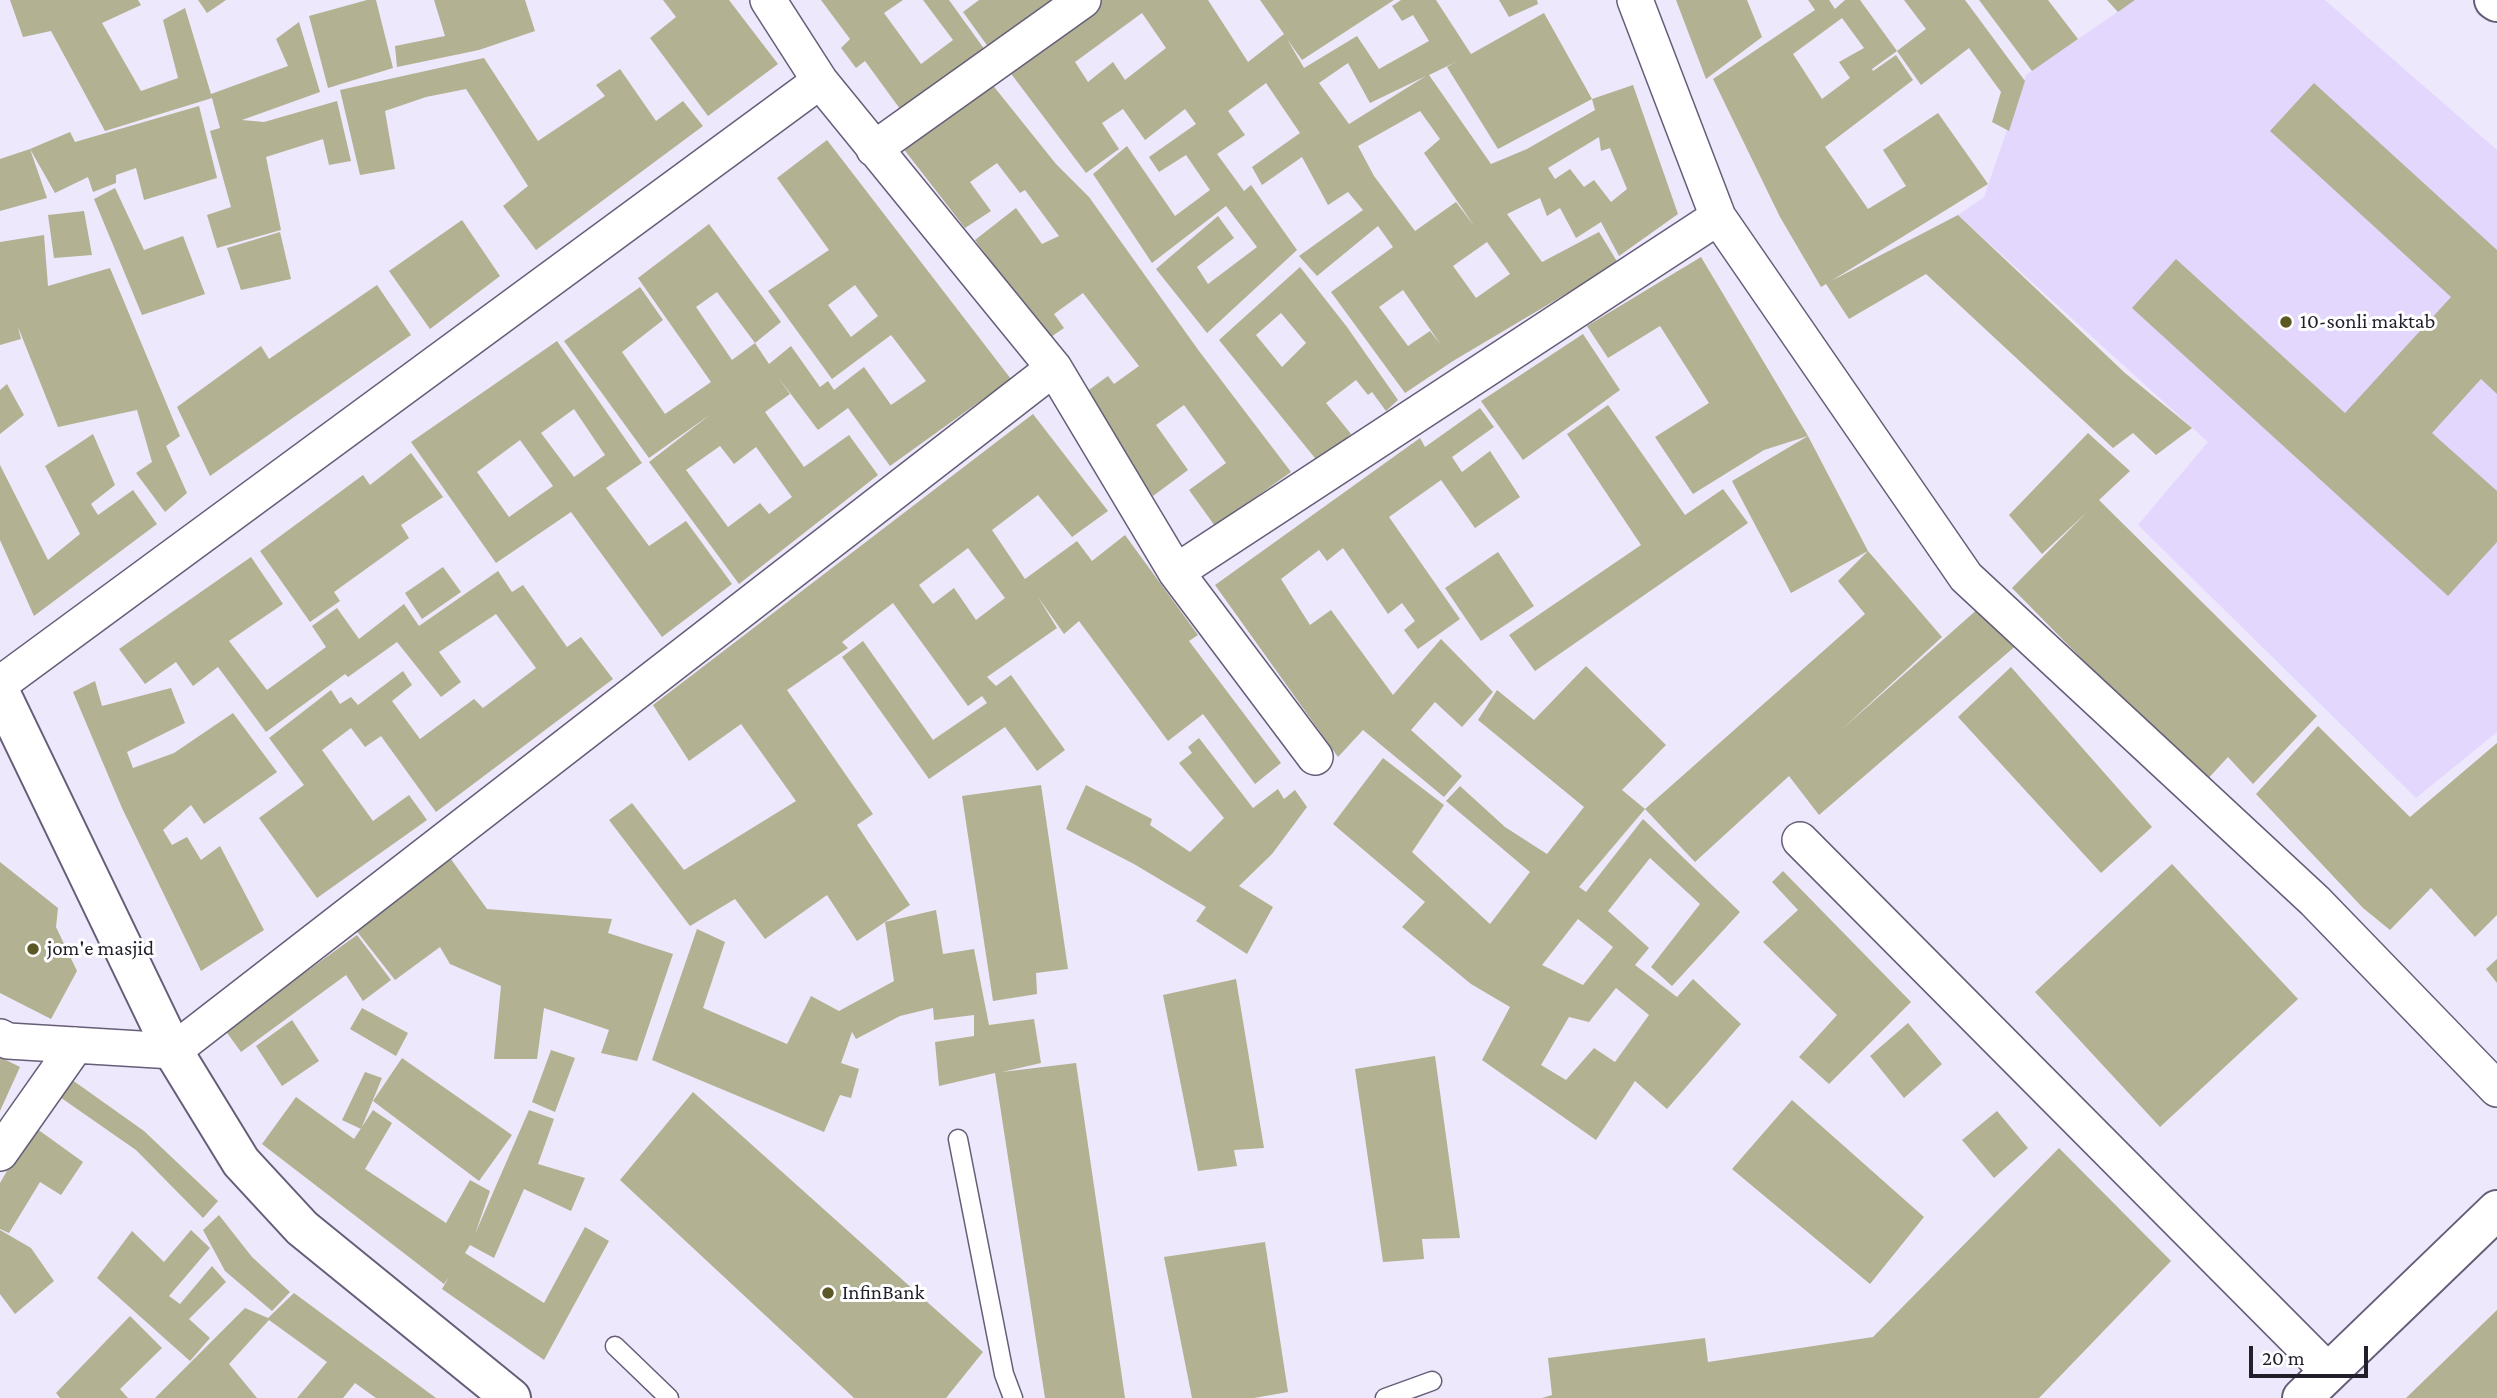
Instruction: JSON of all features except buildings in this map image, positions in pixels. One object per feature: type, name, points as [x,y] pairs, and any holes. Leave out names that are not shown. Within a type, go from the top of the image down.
[{"type":"main road","points":[[0,692],[173,1051],[241,1162],[302,1228],[511,1398]]},
{"type":"main road","points":[[2302,1398],[2497,1210]]},
{"type":"street","points":[[768,0],[820,81],[1054,368],[1176,572],[1315,757]]},
{"type":"street","points":[[874,149],[1083,0]]},
{"type":"street","points":[[1635,0],[1718,217],[1966,577],[2315,901],[2497,1089]]},
{"type":"street","points":[[0,684],[820,81]]},
{"type":"street","points":[[1176,572],[1718,217]]},
{"type":"street","points":[[0,1037],[8,1041],[173,1051],[1054,368]]},
{"type":"street","points":[[1800,840],[2329,1372]]},
{"type":"street","points":[[0,1153],[76,1045]]},
{"type":"lane","points":[[958,1139],[1004,1374],[1013,1398]]},
{"type":"lane","points":[[615,1346],[669,1398]]},
{"type":"lane","points":[[1385,1398],[1432,1381]]},
{"type":"shaded area","name":"10-sonli maktab","points":[[2135,0],[2325,0],[2497,150],[2497,732],[2416,798],[2138,525],[2208,442],[1958,215],[1984,197],[2026,75]]},
{"type":"place","name":"10-sonli maktab","points":[[2286,322]]},
{"type":"place","name":"jom'e masjid","points":[[33,949]]},
{"type":"place","name":"InfinBank","points":[[828,1293]]}]
